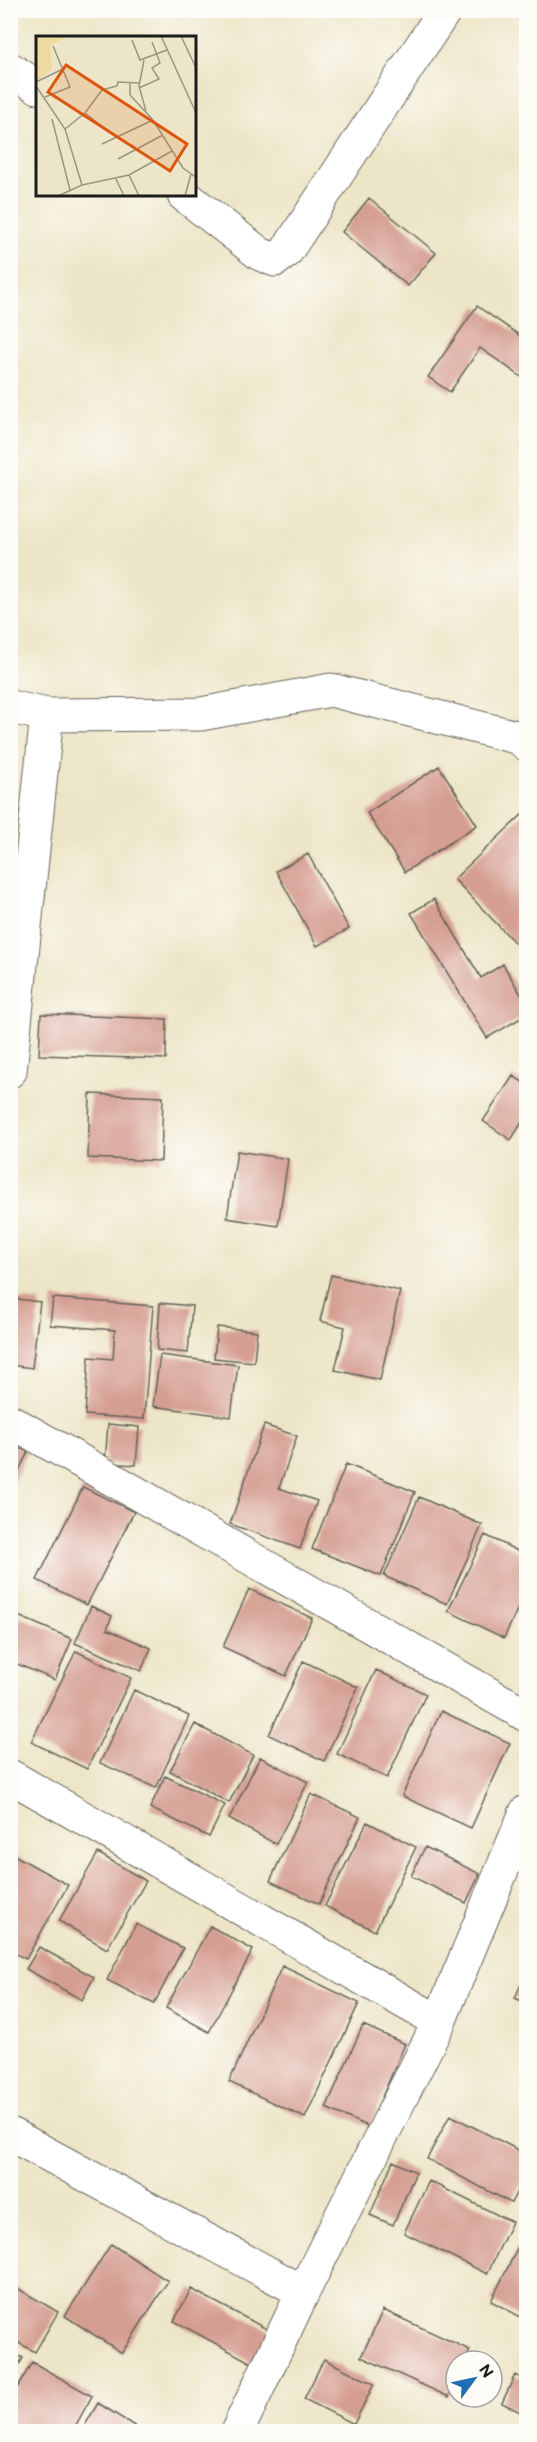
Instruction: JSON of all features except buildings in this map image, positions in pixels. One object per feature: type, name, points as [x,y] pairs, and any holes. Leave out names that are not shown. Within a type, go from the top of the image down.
[{"type":"street","points":[[185,196],[260,254],[275,260],[281,256],[286,252],[445,10]]},
{"type":"street","points":[[10,69],[36,86]]},
{"type":"street","points":[[10,707],[47,715],[201,714],[331,690],[520,738],[526,744]]},
{"type":"street","points":[[10,1071],[47,715]]},
{"type":"street","points":[[10,1421],[526,1715]]},
{"type":"street","points":[[10,1776],[440,2022]]},
{"type":"street","points":[[237,2432],[303,2292],[440,2022],[526,1812]]},
{"type":"street","points":[[10,2134],[303,2292]]}]
